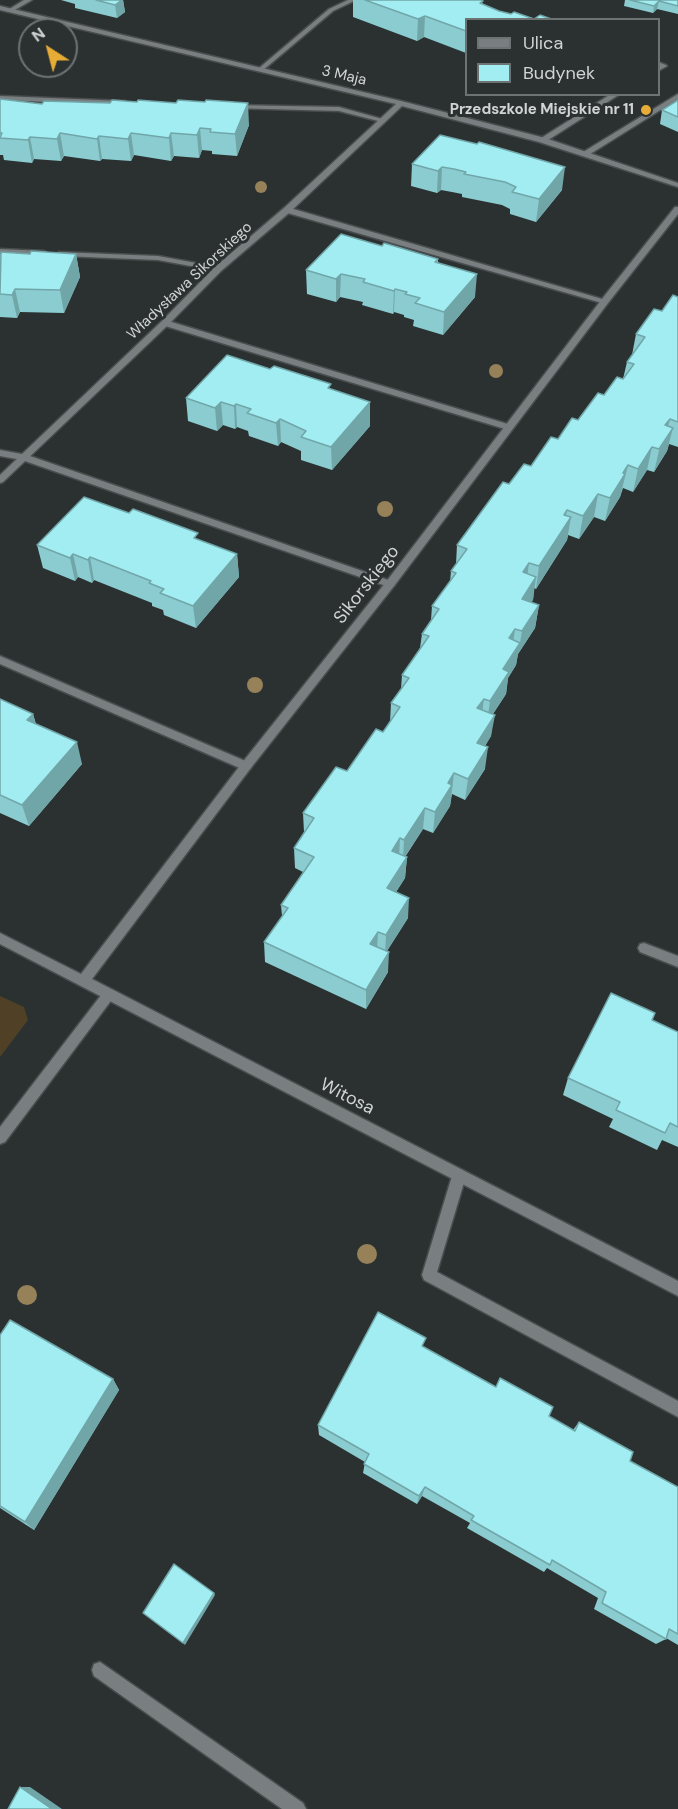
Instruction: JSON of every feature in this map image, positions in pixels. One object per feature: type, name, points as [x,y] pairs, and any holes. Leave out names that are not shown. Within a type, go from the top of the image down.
[{"type":"street","points":[[11,10],[29,0]]},
{"type":"street","points":[[260,70],[331,10],[354,0]]},
{"type":"street","name":"3 Maja","points":[[0,8],[400,103],[542,140],[678,185]]},
{"type":"street","points":[[542,140],[614,96]]},
{"type":"street","points":[[584,154],[678,96]]},
{"type":"street","points":[[0,98],[131,103]]},
{"type":"street","name":"Władysława Sikorskiego","points":[[0,480],[165,323],[218,269],[287,210],[400,103]]},
{"type":"street","points":[[226,106],[339,109],[382,120]]},
{"type":"street","name":"Sikorskiego","points":[[83,981],[246,766],[390,584],[508,427],[678,209]]},
{"type":"street","points":[[287,210],[605,301]]},
{"type":"street","points":[[0,251],[158,258],[218,269]]},
{"type":"street","points":[[165,323],[508,427]]},
{"type":"street","points":[[0,453],[24,457],[390,584]]},
{"type":"street","points":[[0,660],[246,766]]},
{"type":"street","name":"Witosa","points":[[0,938],[678,1289]]},
{"type":"street","points":[[644,948],[678,962]]},
{"type":"street","points":[[0,1138],[109,994]]},
{"type":"street","points":[[459,1176],[429,1275],[678,1409]]},
{"type":"street","points":[[100,1670],[297,1809]]},
{"type":"shaded area","points":[[0,996],[24,1007],[28,1020],[0,1057]]},
{"type":"building","points":[[96,0],[122,0],[115,5]]},
{"type":"building","points":[[365,0],[481,0],[483,1],[480,3],[499,11],[511,14],[514,12],[531,18],[465,18],[465,31],[425,16],[418,19]]},
{"type":"building","points":[[630,0],[678,0],[678,6],[659,1],[654,6]]},
{"type":"building","points":[[0,99],[42,104],[44,101],[110,103],[112,100],[176,103],[178,100],[205,102],[206,100],[248,103],[235,134],[210,132],[211,129],[200,128],[197,135],[171,133],[169,138],[131,133],[128,139],[99,136],[97,139],[60,133],[57,139],[30,137],[28,140],[0,138],[2,133],[0,133]]},
{"type":"building","points":[[678,100],[678,117],[662,110]]},
{"type":"building","points":[[440,135],[477,144],[479,142],[565,167],[539,199],[512,192],[516,187],[505,182],[464,174],[466,172],[454,169],[442,167],[438,171],[412,164]]},
{"type":"building","points":[[341,234],[382,246],[384,243],[438,259],[435,262],[477,274],[444,312],[415,303],[420,298],[405,294],[407,292],[395,289],[394,291],[363,282],[365,279],[341,274],[336,279],[306,270]]},
{"type":"building","points":[[31,251],[76,254],[60,290],[15,289],[12,295],[0,294],[1,252],[30,254]]},
{"type":"building","points":[[673,295],[678,297],[678,422],[670,419],[665,425],[673,428],[659,449],[652,447],[638,469],[628,465],[610,498],[598,494],[583,516],[567,510],[564,515],[571,517],[539,566],[529,563],[523,572],[536,577],[522,599],[539,605],[522,631],[515,629],[509,638],[520,643],[503,669],[509,672],[490,701],[484,699],[477,708],[495,715],[477,743],[488,747],[468,779],[454,773],[448,783],[452,785],[435,812],[425,808],[404,840],[400,838],[392,851],[407,857],[387,888],[409,898],[386,935],[378,932],[370,944],[389,952],[366,990],[264,942],[288,908],[281,905],[314,857],[294,848],[314,818],[303,813],[336,767],[347,771],[376,729],[383,732],[400,707],[391,703],[409,678],[402,675],[429,636],[422,634],[439,609],[432,606],[456,573],[451,571],[467,549],[457,545],[503,482],[509,484],[524,464],[531,466],[551,437],[558,439],[572,418],[578,420],[598,393],[604,395],[617,377],[623,379],[634,364],[627,362],[645,337],[636,334],[654,309],[662,311]]},
{"type":"building","points":[[227,355],[270,369],[274,366],[331,384],[328,388],[370,402],[331,447],[301,437],[306,431],[280,419],[276,423],[247,413],[251,409],[221,402],[215,408],[186,398]]},
{"type":"building","points":[[84,497],[129,513],[133,509],[198,533],[194,538],[237,554],[193,606],[160,593],[164,589],[149,583],[151,581],[90,557],[88,560],[73,554],[70,558],[37,545]]},
{"type":"building","points":[[0,699],[33,714],[27,720],[77,742],[22,805],[0,795]]},
{"type":"building","points":[[611,993],[655,1013],[652,1020],[678,1032],[678,1127],[670,1123],[665,1133],[616,1110],[620,1102],[568,1078]]},
{"type":"building","points":[[378,1312],[426,1338],[422,1346],[496,1387],[500,1378],[553,1407],[549,1416],[575,1431],[579,1422],[633,1452],[630,1461],[678,1487],[678,1634],[669,1629],[666,1639],[602,1603],[606,1592],[552,1560],[550,1565],[471,1520],[474,1516],[425,1487],[419,1496],[364,1464],[369,1454],[318,1425]]},
{"type":"building","points":[[10,1320],[113,1379],[25,1522],[0,1506],[0,1335]]},
{"type":"building","points":[[174,1564],[214,1593],[183,1643],[143,1613]]},
{"type":"building","points":[[20,1787],[52,1809],[8,1809]]},
{"type":"place","name":"Przedszkole Miejskie nr 11","points":[[646,110]]}]
